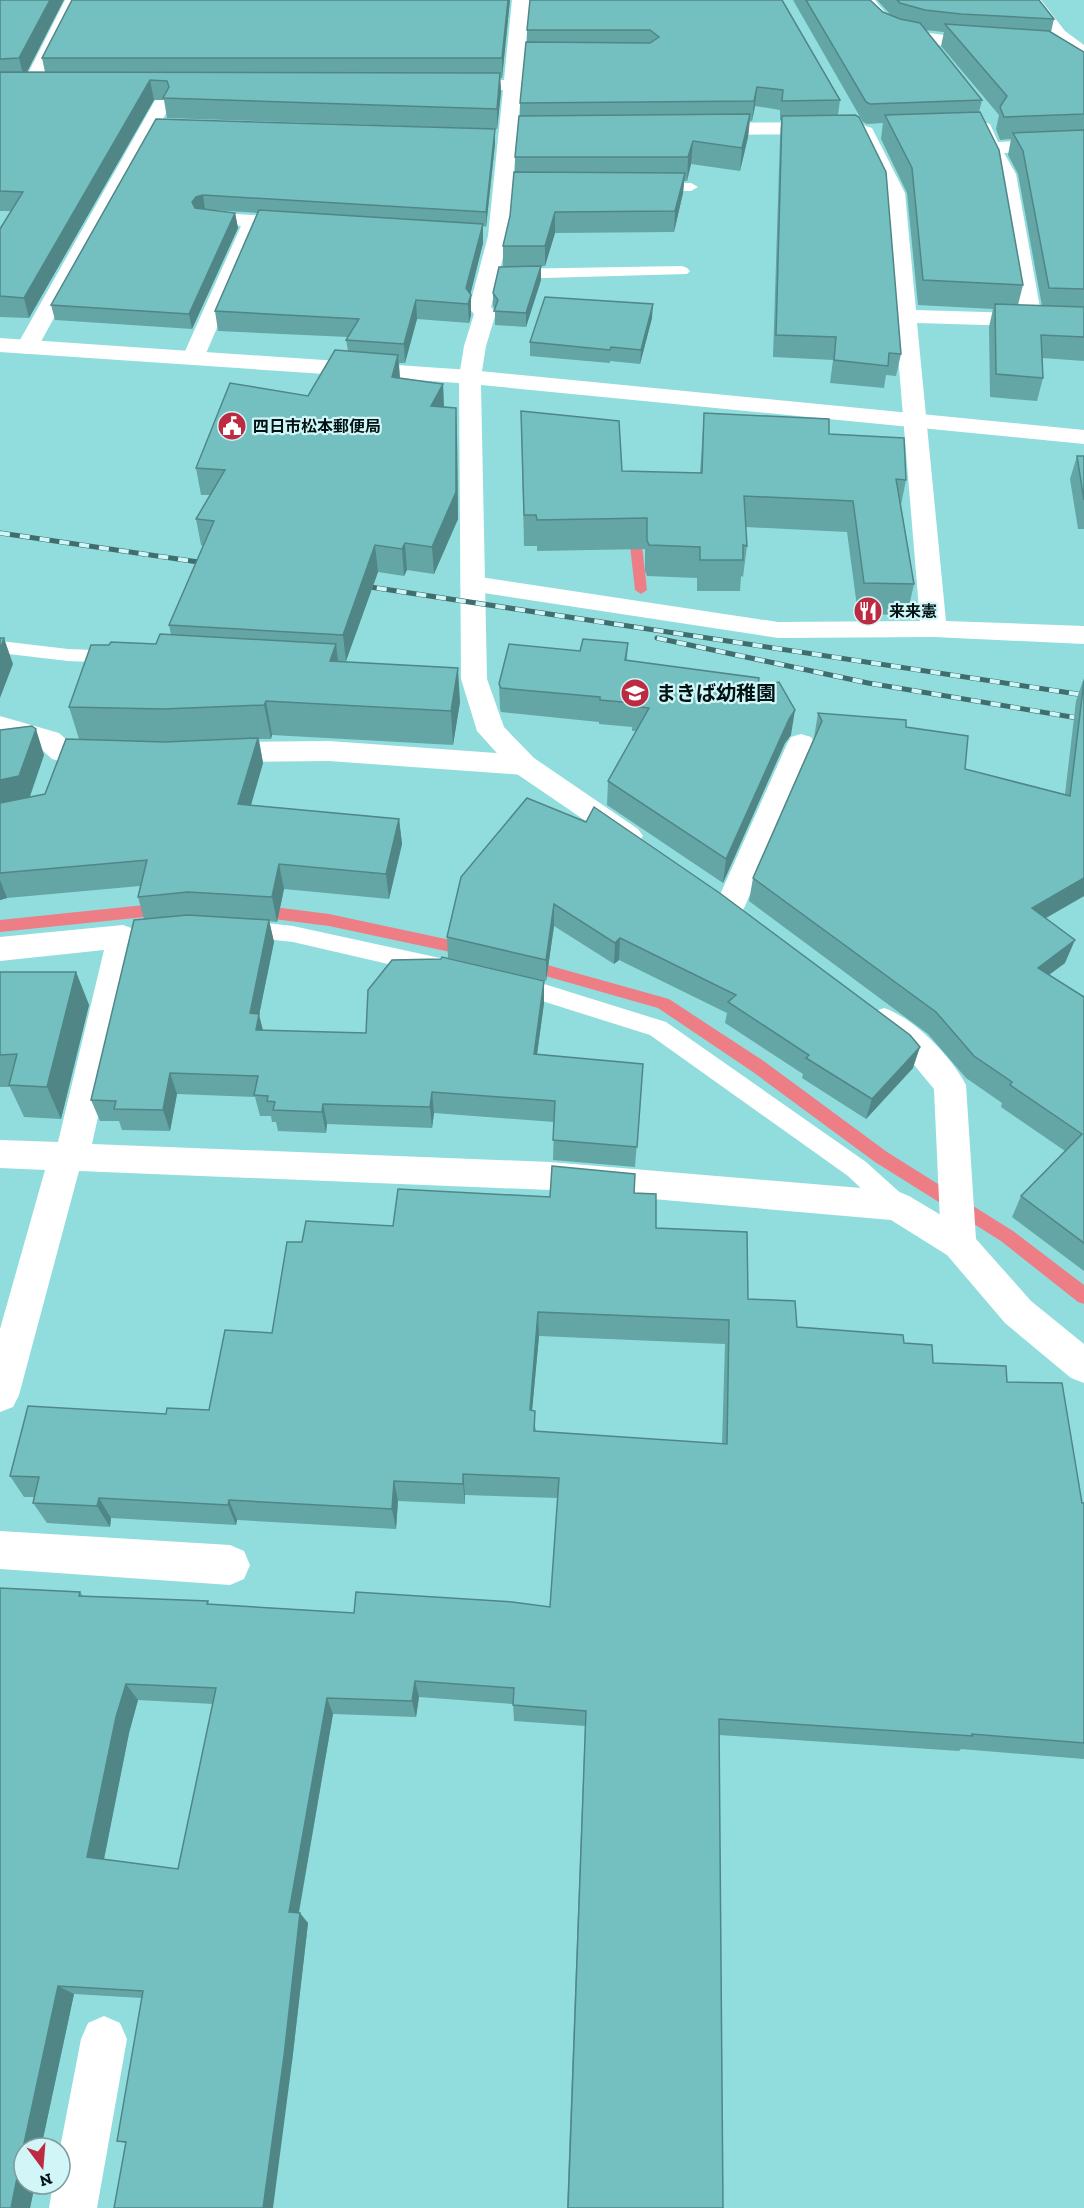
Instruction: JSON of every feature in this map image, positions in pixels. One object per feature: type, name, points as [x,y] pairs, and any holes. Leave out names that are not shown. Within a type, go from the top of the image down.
[{"type":"street","points":[[31,85],[74,0]]},
{"type":"street","points":[[521,0],[522,56],[513,85],[508,134],[509,187],[480,308],[485,313],[475,346],[470,377],[473,584],[462,678],[491,731],[524,765],[652,852]]},
{"type":"street","points":[[866,0],[873,13],[898,32],[926,37],[1002,43]]},
{"type":"street","points":[[1032,0],[1059,35],[1084,54]]},
{"type":"street","points":[[926,37],[928,44],[944,62]]},
{"type":"street","points":[[1049,45],[1084,68]]},
{"type":"street","points":[[10,85],[54,86]]},
{"type":"street","points":[[442,85],[513,85]]},
{"type":"street","points":[[148,86],[195,86]]},
{"type":"street","points":[[27,347],[172,86]]},
{"type":"street","points":[[948,129],[984,120],[991,147],[1006,174],[1030,319]]},
{"type":"street","points":[[854,123],[895,194],[904,316],[934,629]]},
{"type":"street","points":[[687,129],[854,123],[889,131]]},
{"type":"street","points":[[151,124],[175,125]]},
{"type":"street","points":[[484,137],[580,130]]},
{"type":"street","points":[[991,147],[1084,144]]},
{"type":"street","points":[[206,218],[323,226]]},
{"type":"street","points":[[193,358],[254,221]]},
{"type":"street","points":[[475,235],[498,236]]},
{"type":"street","points":[[904,316],[1084,321]]},
{"type":"street","points":[[0,345],[470,377],[1084,437]]},
{"type":"street","points":[[473,584],[778,630],[934,629],[1084,635]]},
{"type":"street","points":[[0,724],[49,740],[62,752],[127,753]]},
{"type":"street","points":[[730,907],[801,744]]},
{"type":"street","points":[[192,754],[329,751],[524,765]]},
{"type":"street","points":[[52,781],[62,752]]},
{"type":"street","points":[[0,949],[132,935],[0,1395]]},
{"type":"street","points":[[860,1004],[916,1045],[950,1085],[958,1235]]},
{"type":"street","points":[[0,1154],[550,1176],[897,1206],[958,1235],[1018,1312],[1084,1366]]},
{"type":"street","points":[[0,1550],[230,1565]]},
{"type":"street","points":[[73,2208],[104,2039]]},
{"type":"lane","points":[[632,187],[691,187]]},
{"type":"lane","points":[[488,274],[682,271]]},
{"type":"lane","points":[[0,647],[68,655],[136,658]]},
{"type":"lane","points":[[222,927],[293,934],[462,972]]},
{"type":"lane","points":[[495,980],[529,987],[658,1028],[857,1169],[897,1206]]},
{"type":"building","points":[[0,0],[50,0],[19,58],[0,59]]},
{"type":"building","points":[[72,0],[508,0],[502,58],[42,58]]},
{"type":"building","points":[[530,0],[782,0],[840,100],[782,101],[783,90],[757,87],[754,101],[520,103],[526,42],[650,43],[659,37],[650,30],[527,30]]},
{"type":"building","points":[[806,0],[870,0],[883,12],[900,19],[920,23],[982,100],[870,104],[866,102]]},
{"type":"building","points":[[897,0],[1039,0],[1054,19],[925,10],[900,3]]},
{"type":"building","points":[[945,24],[1049,31],[1084,52],[1084,114],[1004,117],[1000,107],[1007,96]]},
{"type":"building","points":[[0,72],[500,73],[497,109],[163,98],[169,87],[167,81],[150,80],[24,298],[0,296],[0,229],[23,192],[0,191]]},
{"type":"building","points":[[980,112],[999,150],[1023,285],[923,280],[912,168],[885,115]]},
{"type":"building","points":[[750,114],[742,148],[693,141],[688,157],[515,157],[519,116]]},
{"type":"building","points":[[855,115],[859,117],[886,172],[901,354],[889,353],[888,366],[834,360],[836,337],[776,335],[782,116]]},
{"type":"building","points":[[156,119],[495,129],[486,212],[203,195],[196,197],[192,202],[195,208],[235,213],[189,314],[51,305]]},
{"type":"building","points":[[1084,130],[1084,289],[1049,288],[1023,151],[1013,133]]},
{"type":"building","points":[[514,172],[685,173],[675,211],[555,212],[545,246],[503,246],[510,216]]},
{"type":"building","points":[[259,210],[483,224],[466,288],[471,295],[468,304],[416,300],[404,344],[346,340],[359,319],[215,311]]},
{"type":"building","points":[[541,266],[526,313],[494,311],[498,300],[493,293],[499,267]]},
{"type":"building","points":[[545,297],[653,304],[641,350],[611,347],[610,350],[530,342]]},
{"type":"building","points":[[995,304],[1084,307],[1084,337],[1041,335],[1043,378],[996,374]]},
{"type":"building","points":[[335,350],[398,355],[392,377],[443,384],[431,406],[456,408],[456,492],[432,547],[405,543],[402,549],[375,545],[343,635],[169,625],[214,521],[196,519],[225,470],[196,468],[230,383],[308,396]]},
{"type":"building","points":[[521,411],[619,421],[622,471],[702,473],[704,413],[829,419],[829,434],[904,438],[906,480],[896,479],[914,584],[864,583],[853,501],[744,496],[747,546],[743,545],[743,560],[700,560],[700,547],[649,545],[647,518],[537,520],[536,515],[524,515]]},
{"type":"building","points":[[1077,456],[1084,456],[1084,500]]},
{"type":"building","points":[[160,634],[336,644],[330,661],[458,668],[451,711],[266,701],[264,705],[163,709],[69,707],[91,645],[109,645],[111,642],[156,644]]},
{"type":"building","points":[[0,638],[4,638],[0,650]]},
{"type":"building","points":[[583,639],[628,643],[625,660],[759,678],[758,686],[779,682],[795,710],[726,859],[608,781],[649,708],[634,706],[634,703],[600,700],[600,697],[501,688],[499,684],[509,644],[580,651]]},
{"type":"building","points":[[1084,681],[1084,878],[1032,908],[1075,940],[1038,968],[1084,997],[1084,1243],[1021,1196],[1082,1134],[1010,1085],[1012,1082],[974,1056],[936,1012],[753,878],[822,721],[818,713],[906,720],[906,727],[968,736],[965,769],[1070,796]]},
{"type":"building","points":[[32,726],[36,729],[19,776],[0,780],[0,730]]},
{"type":"building","points":[[258,738],[238,804],[399,819],[386,874],[279,864],[272,897],[188,892],[138,897],[147,860],[0,873],[0,803],[45,794],[66,739],[165,742]]},
{"type":"building","points":[[527,798],[586,822],[594,807],[721,894],[910,1035],[920,1047],[872,1099],[806,1058],[809,1055],[728,1002],[736,995],[620,938],[615,943],[554,904],[546,960],[447,937],[461,877]]},
{"type":"building","points":[[188,915],[269,920],[250,1013],[259,1014],[256,1030],[366,1033],[368,990],[392,960],[441,959],[442,957],[544,981],[534,1054],[643,1064],[637,1147],[553,1140],[555,1101],[432,1092],[430,1107],[323,1104],[322,1112],[273,1110],[275,1102],[267,1101],[268,1096],[254,1095],[258,1076],[170,1073],[163,1110],[114,1109],[116,1101],[91,1100],[134,920]]},
{"type":"building","points":[[0,972],[76,972],[47,1087],[9,1085],[17,1054],[0,1055]]},
{"type":"building","points":[[552,1166],[635,1174],[634,1193],[656,1194],[656,1228],[747,1232],[748,1299],[795,1301],[797,1327],[903,1335],[904,1343],[932,1345],[933,1363],[1006,1366],[1007,1382],[1062,1383],[1082,1503],[1084,1503],[1084,1743],[719,1719],[723,2208],[568,2208],[586,1711],[513,1705],[514,1688],[415,1681],[412,1701],[327,1698],[289,1912],[300,1913],[284,2056],[263,2208],[114,2208],[126,2142],[117,2141],[143,1991],[58,1986],[26,2136],[12,2136],[13,2196],[11,2208],[0,2208],[0,1588],[80,1592],[79,1596],[208,1601],[207,1604],[354,1613],[356,1592],[512,1602],[550,1607],[559,1478],[463,1474],[463,1484],[394,1481],[392,1509],[229,1500],[228,1505],[99,1498],[97,1506],[33,1503],[39,1477],[10,1476],[28,1406],[166,1414],[167,1408],[209,1410],[225,1330],[272,1333],[287,1242],[302,1242],[306,1221],[393,1226],[398,1189],[550,1197]],"holes":[[[538,1312],[729,1320],[727,1444],[534,1431],[535,1411],[530,1410]],[[126,1684],[216,1688],[178,1869],[87,1857],[116,1717]]]},
{"type":"waterway","points":[[634,528],[641,590]]},
{"type":"waterway","points":[[0,926],[164,909]]},
{"type":"waterway","points":[[258,911],[329,920],[469,950]]},
{"type":"waterway","points":[[526,965],[663,1003],[759,1067],[881,1157],[1007,1236],[1084,1296]]},
{"type":"railway","points":[[0,533],[212,564]]},
{"type":"railway","points":[[357,585],[1084,695]]},
{"type":"railway","points":[[657,638],[868,683],[1084,719]]},
{"type":"place","name":"四日市松本郵便局","points":[[232,426]]},
{"type":"place","name":"来来憲","points":[[868,611]]},
{"type":"place","name":"まきば幼稚園","points":[[635,693]]}]
